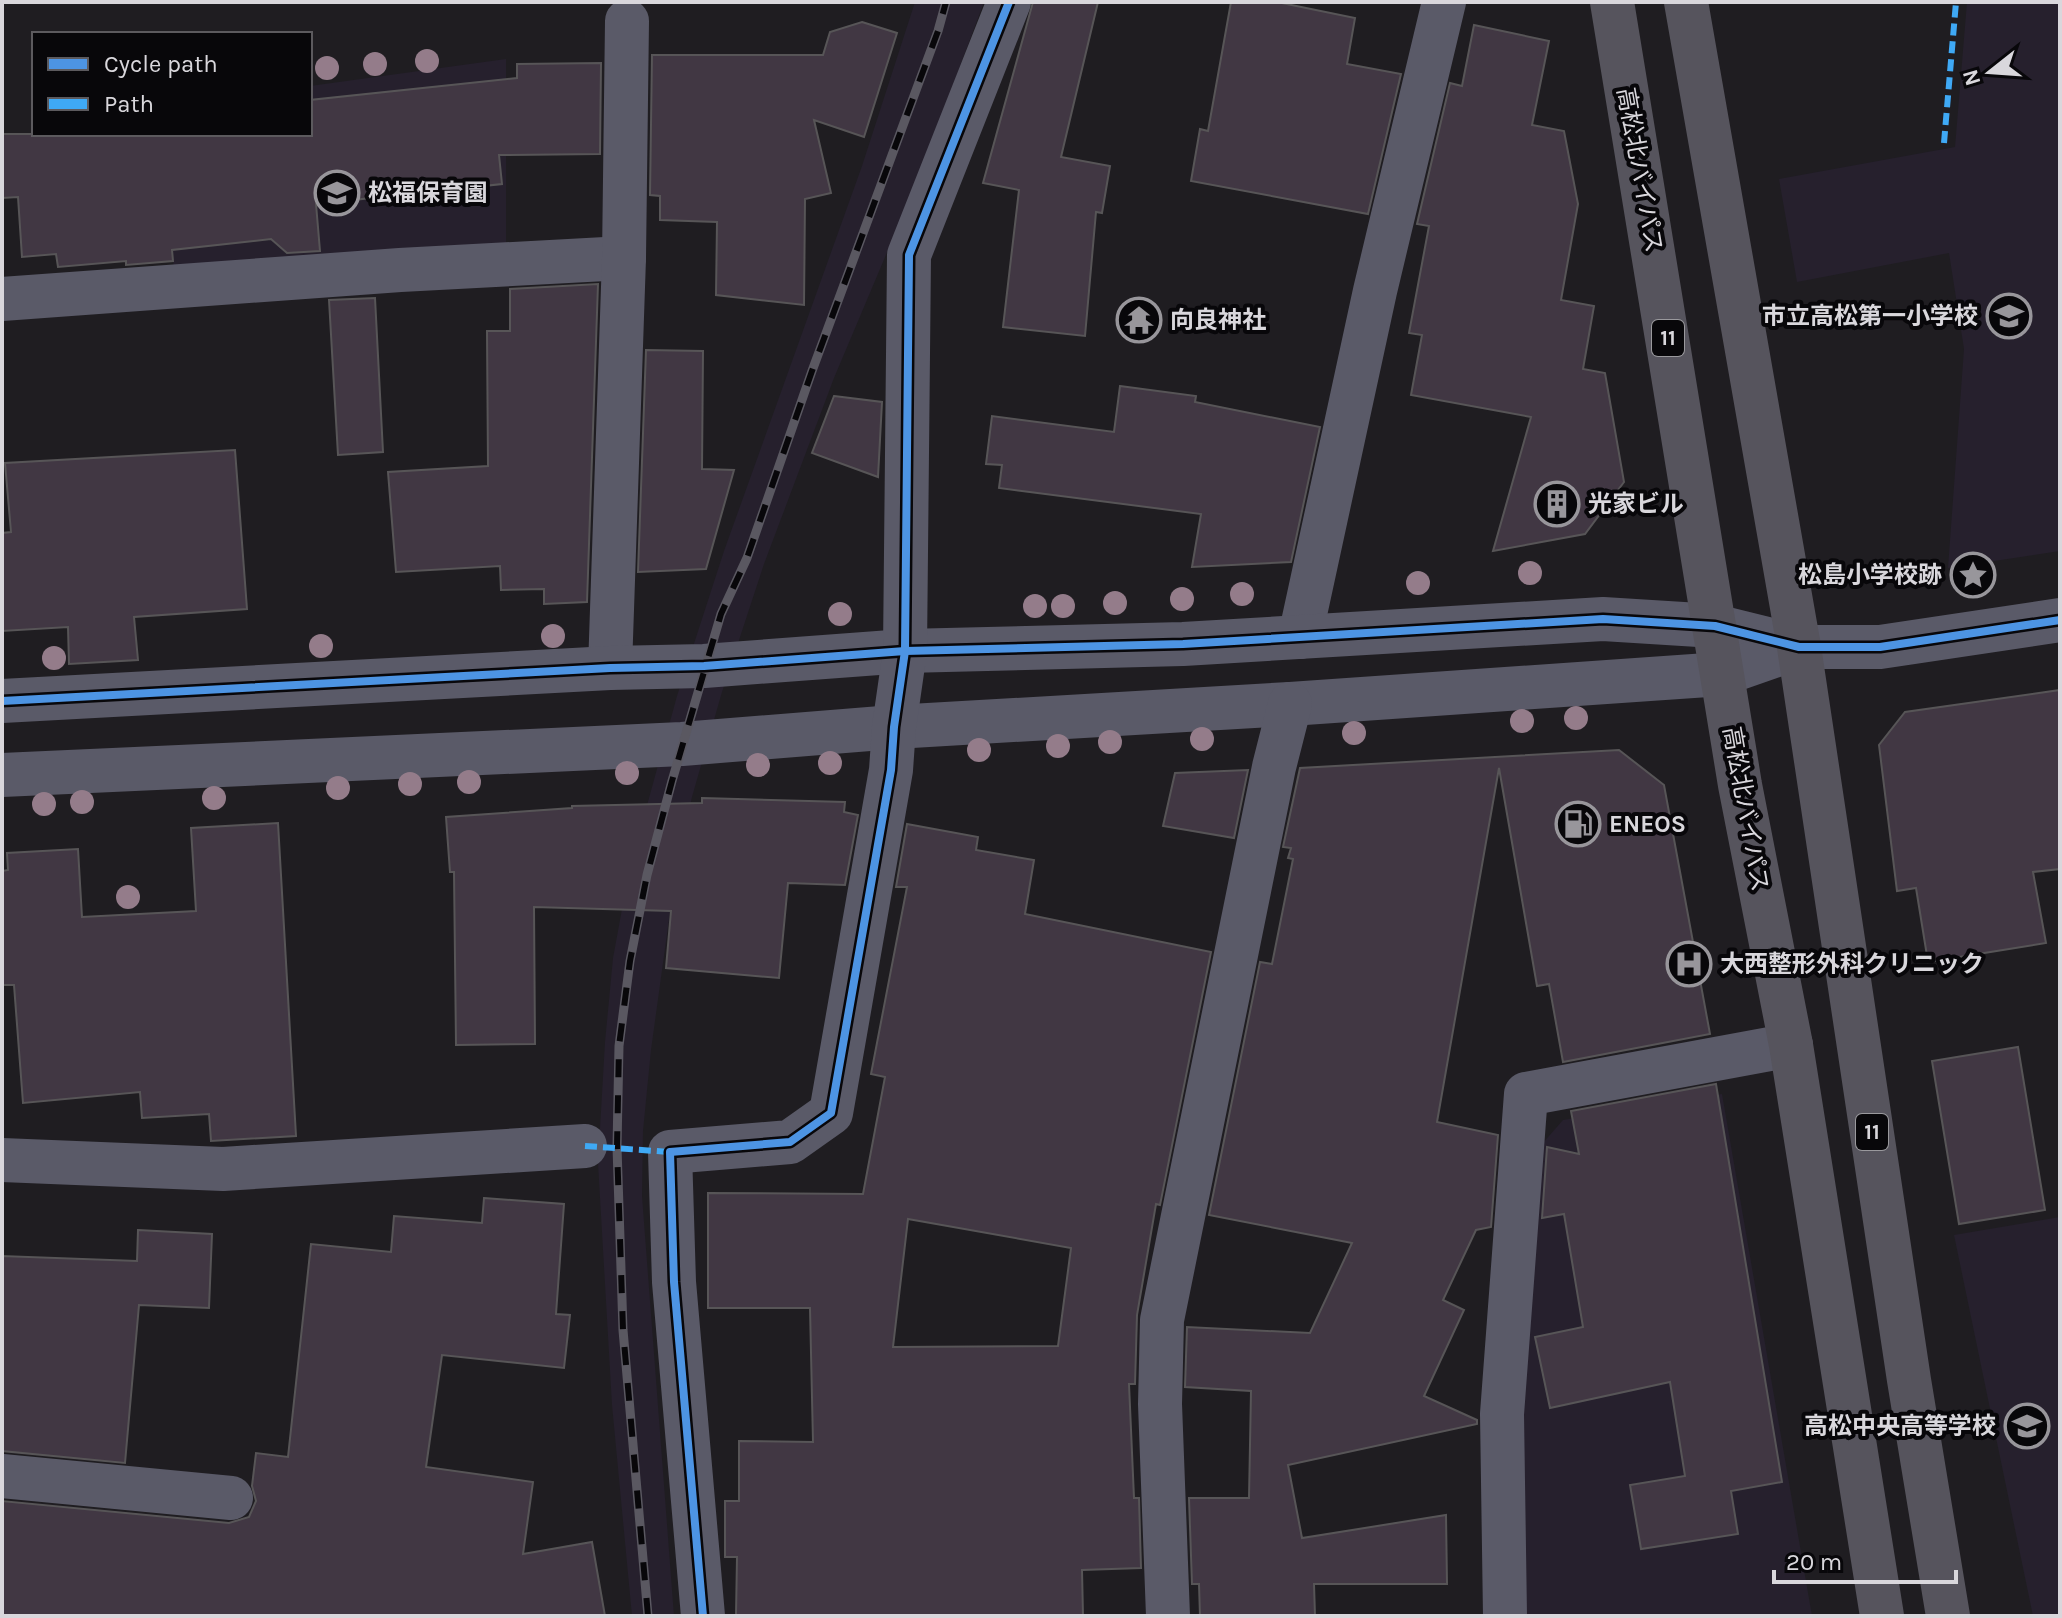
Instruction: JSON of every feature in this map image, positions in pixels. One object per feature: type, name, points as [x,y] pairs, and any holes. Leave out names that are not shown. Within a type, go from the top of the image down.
[{"type":"highway","name":"高松北バイパス","points":[[1612,2],[1743,799],[1791,1045],[1882,1616]]},
{"type":"highway","name":"11","points":[[1686,2],[1799,647],[1909,1380],[1948,1616]]},
{"type":"street","points":[[703,1616],[674,1282],[670,1152],[790,1142],[831,1113],[891,770],[905,651],[909,255],[1009,2]]},
{"type":"street","points":[[1300,637],[1375,291],[1444,2]]},
{"type":"street","points":[[610,668],[624,258],[627,21]]},
{"type":"street","points":[[2,299],[400,270],[624,258]]},
{"type":"street","points":[[2,701],[610,668],[704,666],[905,651],[1183,644],[1603,619],[1715,626],[1799,647],[1880,647],[2060,620]]},
{"type":"street","points":[[2,775],[682,744],[894,727],[1722,674],[1799,647]]},
{"type":"street","points":[[1168,1616],[1160,1404],[1162,1320],[1276,756],[1290,704]]},
{"type":"street","points":[[1505,1616],[1502,1414],[1526,1094],[1791,1045]]},
{"type":"street","points":[[2,1160],[223,1169],[585,1146]]},
{"type":"street","points":[[2,1476],[231,1498]]},
{"type":"shaded area","points":[[915,2],[984,2],[918,179],[834,378],[764,564],[692,797],[675,876],[651,1050],[643,1131],[642,1196],[674,1616],[632,1616],[612,1405],[598,1163],[613,958],[629,871],[677,696],[724,551],[862,166]]},
{"type":"shaded area","name":"市立高松第一小学校","points":[[1967,2],[2060,2],[2060,551],[1948,568],[1964,349],[1949,253],[1797,282],[1779,179],[1955,147]]},
{"type":"shaded area","name":"松福保育園","points":[[506,59],[506,252],[174,272],[164,136],[312,136],[312,86]]},
{"type":"shaded area","points":[[1722,1094],[1812,1616],[1523,1616],[1522,1422],[1542,1144],[1563,1120]]},
{"type":"shaded area","name":"高松中央高等学校","points":[[2060,1217],[2060,1616],[2033,1616],[1954,1235]]},
{"type":"building","points":[[1033,2],[1098,2],[1061,157],[1110,166],[1102,213],[1096,212],[1085,336],[1003,327],[1019,190],[983,183]]},
{"type":"building","points":[[1231,2],[1277,2],[1355,18],[1347,64],[1401,74],[1368,214],[1191,181],[1200,129],[1208,131]]},
{"type":"building","points":[[862,22],[897,33],[864,137],[814,120],[831,193],[805,199],[804,305],[716,295],[717,222],[660,220],[660,196],[650,195],[652,55],[823,55],[830,32]]},
{"type":"building","points":[[1474,25],[1549,41],[1532,125],[1564,131],[1578,204],[1561,300],[1594,306],[1583,369],[1605,373],[1624,482],[1585,534],[1493,551],[1531,417],[1411,395],[1422,335],[1409,333],[1429,226],[1417,224],[1450,83],[1462,86]]},
{"type":"building","points":[[601,63],[600,154],[499,155],[502,184],[316,204],[320,251],[287,253],[271,239],[172,250],[173,261],[126,265],[126,261],[58,267],[56,254],[22,257],[18,197],[2,198],[2,134],[312,136],[312,100],[517,78],[517,64]]},
{"type":"building","points":[[598,284],[587,602],[544,604],[544,589],[501,590],[500,566],[396,572],[388,472],[488,466],[487,331],[510,331],[510,289]]},
{"type":"building","points":[[375,298],[383,452],[338,455],[329,300]]},
{"type":"building","points":[[646,350],[703,351],[702,469],[734,470],[706,569],[638,572]]},
{"type":"building","points":[[1120,386],[1196,396],[1195,402],[1320,427],[1291,562],[1192,567],[1201,514],[999,488],[1002,465],[986,464],[992,416],[1114,432]]},
{"type":"building","points":[[834,396],[882,402],[878,477],[812,453]]},
{"type":"building","points":[[235,450],[247,609],[134,617],[138,660],[69,664],[68,627],[2,631],[2,533],[11,532],[5,463]]},
{"type":"building","points":[[2060,690],[2060,869],[2033,872],[2046,943],[1928,962],[1916,888],[1897,891],[1879,745],[1905,712]]},
{"type":"building","points":[[1619,750],[1664,785],[1710,1034],[1563,1062],[1549,984],[1537,986],[1499,768],[1437,1122],[1498,1135],[1491,1227],[1476,1230],[1443,1300],[1464,1310],[1424,1396],[1477,1420],[1477,1424],[1288,1465],[1302,1538],[1446,1515],[1447,1584],[1314,1584],[1315,1616],[1200,1616],[1199,1584],[1192,1584],[1189,1498],[1249,1498],[1251,1391],[1185,1387],[1187,1327],[1310,1333],[1352,1243],[1209,1215],[1260,962],[1272,964],[1293,859],[1288,858],[1291,848],[1283,847],[1300,768]]},
{"type":"building","points":[[1248,770],[1234,838],[1163,826],[1175,773]]},
{"type":"building","points":[[702,798],[845,802],[844,812],[858,815],[845,885],[788,883],[779,978],[666,968],[671,911],[534,907],[535,1044],[456,1045],[454,872],[450,872],[446,817],[572,806],[702,803]]},
{"type":"building","points":[[278,823],[296,1136],[211,1141],[209,1114],[142,1118],[140,1092],[23,1103],[14,985],[2,985],[2,871],[8,870],[7,853],[78,849],[82,917],[196,911],[191,828]]},
{"type":"building","points":[[907,824],[978,837],[976,850],[1034,860],[1025,914],[1211,952],[1160,1205],[1156,1204],[1137,1315],[1135,1384],[1129,1384],[1134,1498],[1139,1498],[1141,1568],[1082,1570],[1083,1616],[736,1616],[737,1557],[725,1557],[725,1501],[739,1501],[739,1441],[813,1442],[810,1308],[708,1308],[708,1193],[863,1194],[885,1077],[871,1074],[907,887],[896,887]],"holes":[[[908,1219],[1071,1248],[1058,1346],[893,1347]]]},
{"type":"building","points":[[2018,1047],[2045,1210],[1959,1224],[1932,1061]]},
{"type":"building","points":[[1716,1084],[1782,1482],[1731,1491],[1738,1534],[1641,1549],[1630,1485],[1685,1476],[1670,1382],[1550,1408],[1535,1337],[1583,1327],[1564,1214],[1542,1218],[1547,1147],[1579,1154],[1571,1111]]},
{"type":"building","points":[[484,1198],[564,1204],[556,1314],[570,1315],[564,1368],[442,1355],[426,1467],[533,1482],[523,1554],[592,1542],[605,1616],[2,1616],[2,1501],[229,1523],[249,1517],[256,1501],[252,1486],[256,1453],[288,1457],[311,1244],[391,1252],[394,1216],[482,1223]]},
{"type":"building","points":[[138,1230],[212,1234],[209,1308],[139,1305],[125,1463],[2,1451],[2,1256],[137,1261]]},
{"type":"railway","points":[[648,1616],[623,1330],[617,1147],[619,1046],[630,961],[647,875],[721,614],[747,558],[946,2]]},
{"type":"marked path","points":[[1944,143],[1956,2]]},
{"type":"marked path","points":[[585,1146],[670,1152]]},
{"type":"cycle path","points":[[703,1616],[674,1282],[670,1152],[790,1142],[831,1113],[891,770],[905,651],[909,255],[1009,2]]},
{"type":"cycle path","points":[[2,701],[610,668],[704,666],[905,651],[1183,644],[1603,619],[1715,626],[1799,647],[1880,647],[2060,620]]},
{"type":"place","name":"松福保育園","points":[[337,193]]},
{"type":"place","name":"市立高松第一小学校","points":[[2009,316]]},
{"type":"place","name":"向良神社","points":[[1139,320]]},
{"type":"place","name":"光家ビル","points":[[1557,504]]},
{"type":"place","name":"松島小学校跡","points":[[1973,575]]},
{"type":"place","name":"ENEOS","points":[[1578,824]]},
{"type":"place","name":"大西整形外科クリニック","points":[[1689,964]]},
{"type":"place","name":"高松中央高等学校","points":[[2027,1426]]}]
